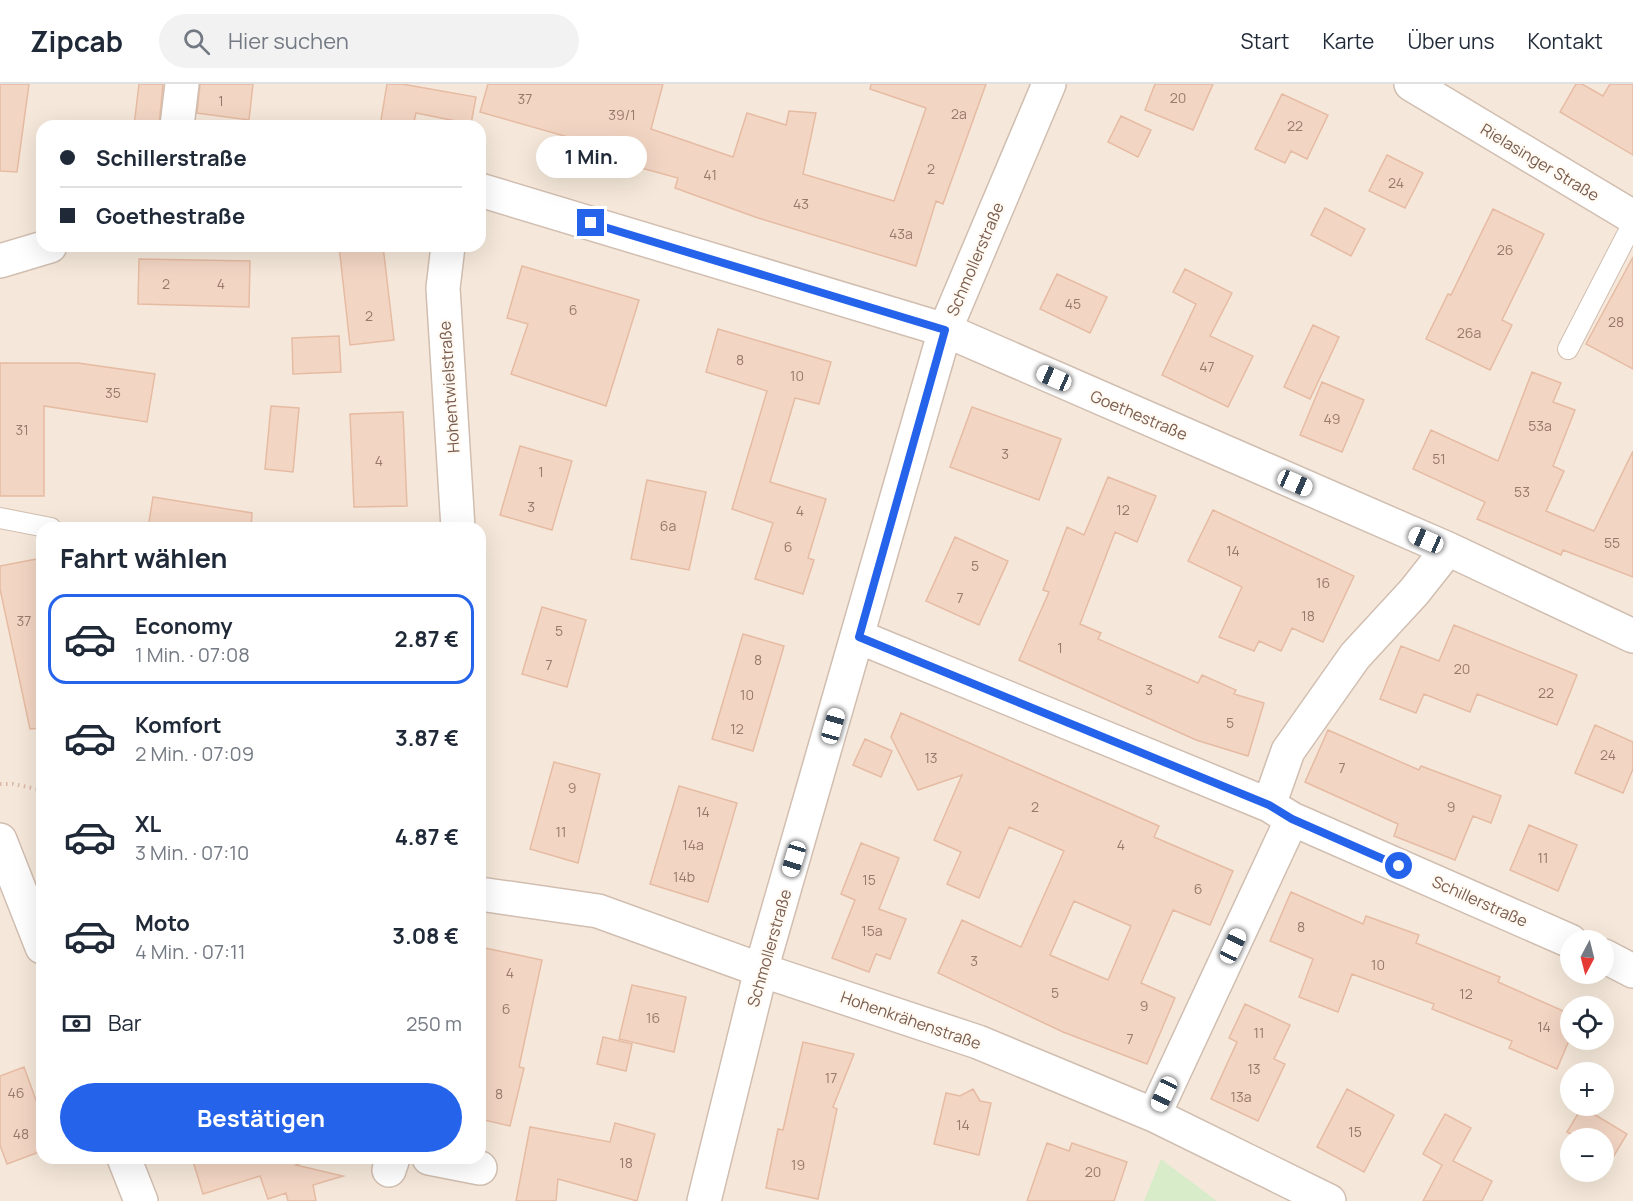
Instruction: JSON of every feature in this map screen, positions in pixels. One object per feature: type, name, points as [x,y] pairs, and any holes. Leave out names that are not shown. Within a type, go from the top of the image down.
[{"type":"street","points":[[178,120],[182,84]]},
{"type":"street","name":"Schmollerstraße","points":[[704,1201],[761,970],[859,637],[945,330],[1048,84]]},
{"type":"street","name":"Rielasinger Straße","points":[[1411,84],[1454,95],[1633,217]]},
{"type":"street","name":"Goethestraße","points":[[486,191],[945,330],[1448,549],[1633,636]]},
{"type":"street","points":[[0,261],[36,250]]},
{"type":"street","name":"Hohentwielstraße","points":[[447,252],[443,288],[458,522]]},
{"type":"street","points":[[1154,1115],[1281,812],[1288,751],[1355,656],[1414,592],[1448,549]]},
{"type":"street","name":"Schillerstraße","points":[[859,637],[1281,812],[1560,937]]},
{"type":"street","points":[[0,840],[36,932]]},
{"type":"street","name":"Hohenkrähenstraße","points":[[486,889],[598,911],[761,970],[978,1042],[1154,1115],[1324,1200]]},
{"type":"street","points":[[1614,961],[1633,971]]},
{"type":"street","points":[[126,1164],[141,1201]]},
{"type":"street","points":[[460,1164],[480,1168]]},
{"type":"lane","points":[[1568,349],[1633,224]]},
{"type":"lane","points":[[0,518],[36,525]]},
{"type":"path","points":[[0,784],[36,789]]},
{"type":"shaded area","points":[[0,84],[1633,84],[1633,1201],[0,1201]]},
{"type":"green space","points":[[1161,1159],[1217,1201],[1144,1201]]},
{"type":"building","points":[[0,84],[29,84],[17,172],[0,171]]},
{"type":"building","points":[[139,84],[163,84],[160,120],[135,120]]},
{"type":"building","points":[[200,84],[253,84],[249,120],[197,113]]},
{"type":"building","points":[[387,84],[402,84],[476,97],[472,120],[451,120],[416,113],[414,120],[381,120]]},
{"type":"building","points":[[488,84],[663,84],[651,129],[733,157],[747,113],[786,125],[789,111],[816,113],[803,174],[894,201],[926,108],[870,89],[871,84],[986,84],[943,204],[936,201],[916,266],[758,218],[675,188],[678,178],[579,151],[582,141],[480,112]]},
{"type":"building","points":[[1155,84],[1213,84],[1193,130],[1145,110]]},
{"type":"building","points":[[1576,84],[1582,84],[1603,96],[1610,84],[1633,84],[1633,155],[1560,112]]},
{"type":"building","points":[[1282,94],[1328,115],[1307,159],[1291,151],[1285,163],[1255,149]]},
{"type":"building","points":[[1121,116],[1151,130],[1138,157],[1108,142]]},
{"type":"building","points":[[1387,155],[1423,173],[1405,208],[1369,191]]},
{"type":"building","points":[[1325,208],[1365,229],[1351,256],[1311,235]]},
{"type":"building","points":[[1493,209],[1544,234],[1502,320],[1512,325],[1490,370],[1426,339],[1448,294],[1451,295]]},
{"type":"building","points":[[340,252],[384,252],[394,340],[350,345]]},
{"type":"building","points":[[1633,257],[1633,369],[1586,344]]},
{"type":"building","points":[[139,259],[250,261],[249,307],[138,304]]},
{"type":"building","points":[[522,266],[639,300],[606,406],[511,374],[528,324],[507,318]]},
{"type":"building","points":[[1185,269],[1232,293],[1210,336],[1253,356],[1228,407],[1162,375],[1196,304],[1173,292]]},
{"type":"building","points":[[1057,274],[1107,297],[1090,333],[1040,309]]},
{"type":"building","points":[[1313,325],[1339,337],[1310,399],[1284,387]]},
{"type":"building","points":[[718,329],[831,362],[819,404],[795,398],[770,482],[826,499],[808,558],[814,560],[803,594],[755,579],[773,523],[732,509],[767,391],[706,372]]},
{"type":"building","points":[[339,336],[341,372],[293,374],[292,338]]},
{"type":"building","points":[[0,363],[78,363],[155,374],[147,422],[44,406],[44,496],[0,496]]},
{"type":"building","points":[[1532,372],[1561,383],[1553,402],[1575,410],[1553,466],[1564,471],[1546,511],[1594,531],[1633,451],[1633,577],[1563,550],[1561,555],[1477,519],[1485,502],[1413,469],[1431,430],[1498,461]]},
{"type":"building","points":[[1322,382],[1364,400],[1342,452],[1300,435]]},
{"type":"building","points":[[271,406],[299,408],[293,472],[265,469]]},
{"type":"building","points":[[972,407],[1061,439],[1039,500],[950,467]]},
{"type":"building","points":[[403,412],[407,506],[354,507],[350,414]]},
{"type":"building","points":[[520,446],[572,461],[552,530],[500,515]]},
{"type":"building","points":[[1108,477],[1156,496],[1137,542],[1115,532],[1080,624],[1101,633],[1098,639],[1198,683],[1202,675],[1236,690],[1234,694],[1264,703],[1248,756],[1196,740],[1019,660],[1049,592],[1043,590],[1067,527],[1084,535]]},
{"type":"building","points":[[647,480],[706,492],[689,570],[631,559]]},
{"type":"building","points":[[153,497],[252,513],[251,522],[149,522]]},
{"type":"building","points":[[1213,510],[1354,576],[1323,642],[1292,628],[1281,651],[1259,641],[1254,651],[1219,637],[1242,587],[1188,561]]},
{"type":"building","points":[[955,537],[1008,561],[979,625],[926,601]]},
{"type":"building","points":[[36,559],[36,728],[30,729],[0,589],[0,566]]},
{"type":"building","points":[[542,607],[586,620],[567,687],[522,674]]},
{"type":"building","points":[[1454,625],[1577,675],[1557,725],[1477,694],[1470,712],[1424,694],[1416,713],[1380,699],[1401,646],[1439,661]]},
{"type":"building","points":[[743,634],[784,646],[753,751],[712,739]]},
{"type":"building","points":[[901,713],[1159,826],[1154,837],[1233,871],[1210,925],[1173,910],[1141,983],[1175,998],[1147,1064],[1063,1032],[938,973],[962,920],[1021,947],[1064,851],[1009,827],[979,898],[947,884],[961,852],[934,840],[962,775],[918,790],[891,737]],"holes":[[[1074,901],[1131,926],[1108,980],[1050,955]]]},
{"type":"building","points":[[1595,725],[1633,742],[1633,769],[1623,793],[1575,773]]},
{"type":"building","points":[[1328,730],[1419,770],[1421,766],[1501,796],[1491,823],[1473,816],[1455,860],[1394,836],[1398,824],[1305,782]]},
{"type":"building","points":[[865,739],[892,751],[881,777],[853,765]]},
{"type":"building","points":[[554,762],[600,774],[578,863],[530,849]]},
{"type":"building","points":[[679,786],[737,803],[708,902],[650,884]]},
{"type":"building","points":[[1529,825],[1577,845],[1558,891],[1510,870]]},
{"type":"building","points":[[861,843],[899,858],[879,909],[906,919],[890,959],[876,954],[869,972],[832,958],[855,900],[841,894]]},
{"type":"building","points":[[1291,892],[1363,924],[1366,916],[1419,935],[1416,943],[1500,977],[1498,982],[1560,1010],[1560,1050],[1565,1050],[1557,1069],[1509,1048],[1512,1041],[1432,1009],[1434,1004],[1352,974],[1338,1012],[1299,997],[1313,959],[1270,941]]},
{"type":"building","points":[[486,948],[542,960],[519,1067],[524,1068],[510,1126],[486,1120]]},
{"type":"building","points":[[632,985],[686,997],[674,1052],[619,1039]]},
{"type":"building","points":[[1245,1004],[1290,1025],[1274,1059],[1285,1064],[1258,1121],[1211,1099],[1237,1042],[1229,1038]]},
{"type":"building","points":[[603,1037],[632,1044],[626,1071],[597,1064]]},
{"type":"building","points":[[803,1042],[854,1054],[833,1107],[837,1109],[818,1199],[766,1188],[778,1129],[783,1130]]},
{"type":"building","points":[[24,1067],[36,1100],[36,1153],[7,1164],[0,1145],[0,1076]]},
{"type":"building","points":[[973,1089],[980,1101],[991,1103],[979,1155],[934,1144],[946,1093],[960,1096]]},
{"type":"building","points":[[1347,1089],[1394,1115],[1364,1172],[1317,1147]]},
{"type":"building","points":[[1445,1114],[1471,1128],[1453,1161],[1492,1181],[1482,1201],[1423,1201],[1442,1165],[1423,1154]]},
{"type":"building","points":[[1577,1116],[1597,1116],[1627,1134],[1614,1156],[1614,1128],[1569,1128]]},
{"type":"building","points":[[615,1123],[655,1134],[637,1201],[558,1179],[556,1201],[516,1201],[530,1127],[610,1142]]},
{"type":"building","points":[[1047,1143],[1069,1151],[1072,1143],[1127,1162],[1114,1201],[1027,1201]]},
{"type":"building","points":[[194,1164],[299,1164],[296,1165],[343,1176],[313,1185],[316,1201],[288,1201],[286,1193],[268,1199],[260,1176],[203,1194]]},
{"type":"route","points":[[591,223],[945,330],[859,637],[1269,805],[1292,819],[1399,866]]}]
